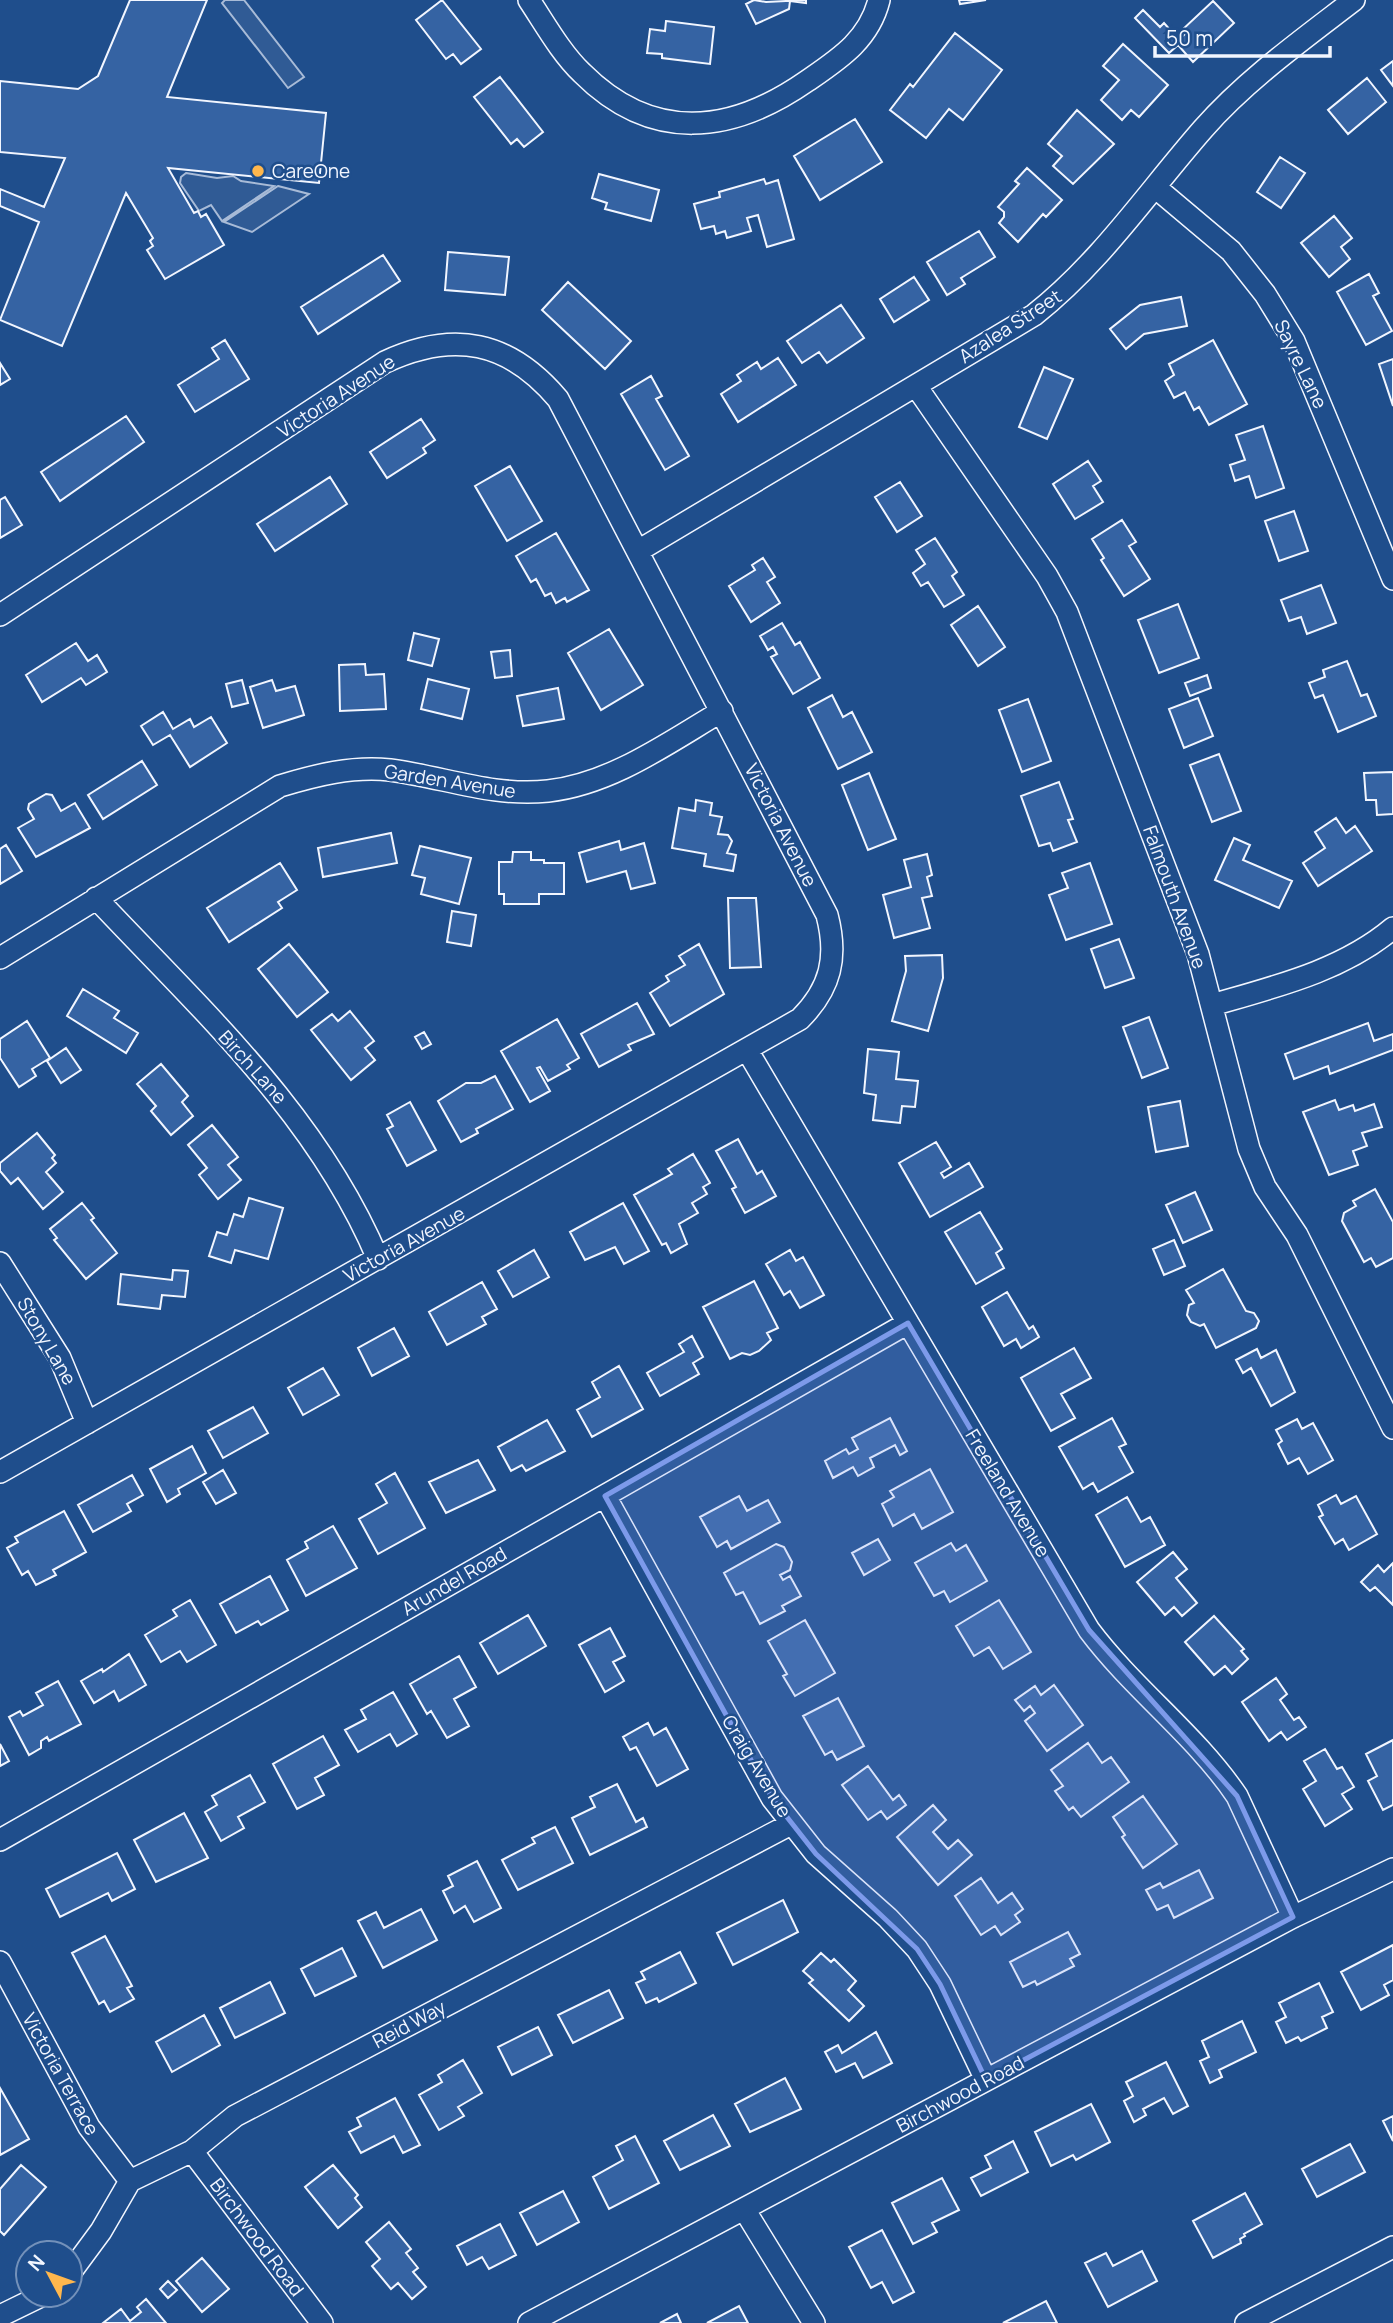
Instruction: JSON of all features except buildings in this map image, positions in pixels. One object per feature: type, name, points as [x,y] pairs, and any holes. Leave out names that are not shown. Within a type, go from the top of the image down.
[{"type":"street","points":[[528,0],[579,71],[601,91],[640,112],[683,123],[719,122],[751,114],[779,101],[847,54],[865,32],[878,0]]},
{"type":"street","name":"Azalea Street","points":[[638,551],[1034,315],[1070,287],[1205,127],[1276,60],[1354,0]]},
{"type":"street","name":"Sayre Lane","points":[[1155,187],[1231,251],[1265,294],[1294,341],[1393,579]]},
{"type":"street","name":"Victoria Avenue","points":[[0,615],[386,362],[412,349],[435,344],[462,343],[490,348],[516,360],[539,377],[558,399],[827,915],[833,939],[833,960],[827,983],[817,1002],[800,1019],[0,1472]]},
{"type":"street","name":"Falmouth Avenue","points":[[916,386],[1047,576],[1067,612],[1198,954],[1250,1149],[1260,1174],[1297,1235],[1393,1428]]},
{"type":"street","name":"Garden Avenue","points":[[0,958],[280,786],[315,775],[352,769],[390,770],[481,789],[516,793],[551,791],[589,782],[617,771],[723,711]]},
{"type":"street","name":"Birch Lane","points":[[96,898],[267,1079],[343,1185],[378,1259]]},
{"type":"street","points":[[1212,1005],[1310,975],[1348,957],[1393,928]]},
{"type":"street","name":"Freeland Avenue","points":[[747,1050],[1089,1629],[1115,1664],[1188,1735],[1237,1796],[1293,1917]]},
{"type":"street","name":"Stony Lane","points":[[0,1263],[60,1358],[87,1423]]},
{"type":"street","name":"Arundel Road","points":[[0,1840],[908,1323]]},
{"type":"street","name":"Craig Avenue","points":[[605,1496],[772,1798],[816,1854],[888,1918],[917,1949],[940,1984],[986,2080]]},
{"type":"street","name":"Reid Way","points":[[130,2181],[192,2151],[235,2116],[791,1824]]},
{"type":"street","name":"Birchwood Road","points":[[529,2323],[1293,1917],[1393,1869]]},
{"type":"street","name":"Victoria Terrace","points":[[0,1962],[89,2127],[130,2181]]},
{"type":"street","name":"Birchwood Road","points":[[192,2151],[322,2323]]},
{"type":"street","points":[[84,2254],[101,2231],[130,2181]]},
{"type":"street","points":[[744,2209],[814,2323]]},
{"type":"street","points":[[1246,2323],[1393,2246]]},
{"type":"highlighted area","points":[[908,1323],[1089,1630],[1237,1796],[1293,1917],[986,2080],[940,1984],[917,1949],[816,1854],[772,1798],[605,1496]]},
{"type":"shaded area","points":[[225,0],[244,0],[304,77],[288,88],[222,3]]},
{"type":"shaded area","points":[[186,173],[217,178],[233,176],[241,181],[274,186],[222,221],[211,205],[199,211],[180,183],[181,177]]},
{"type":"shaded area","points":[[278,186],[309,194],[252,232],[224,222]]},
{"type":"place","name":"CareOne","points":[[258,171]]}]
